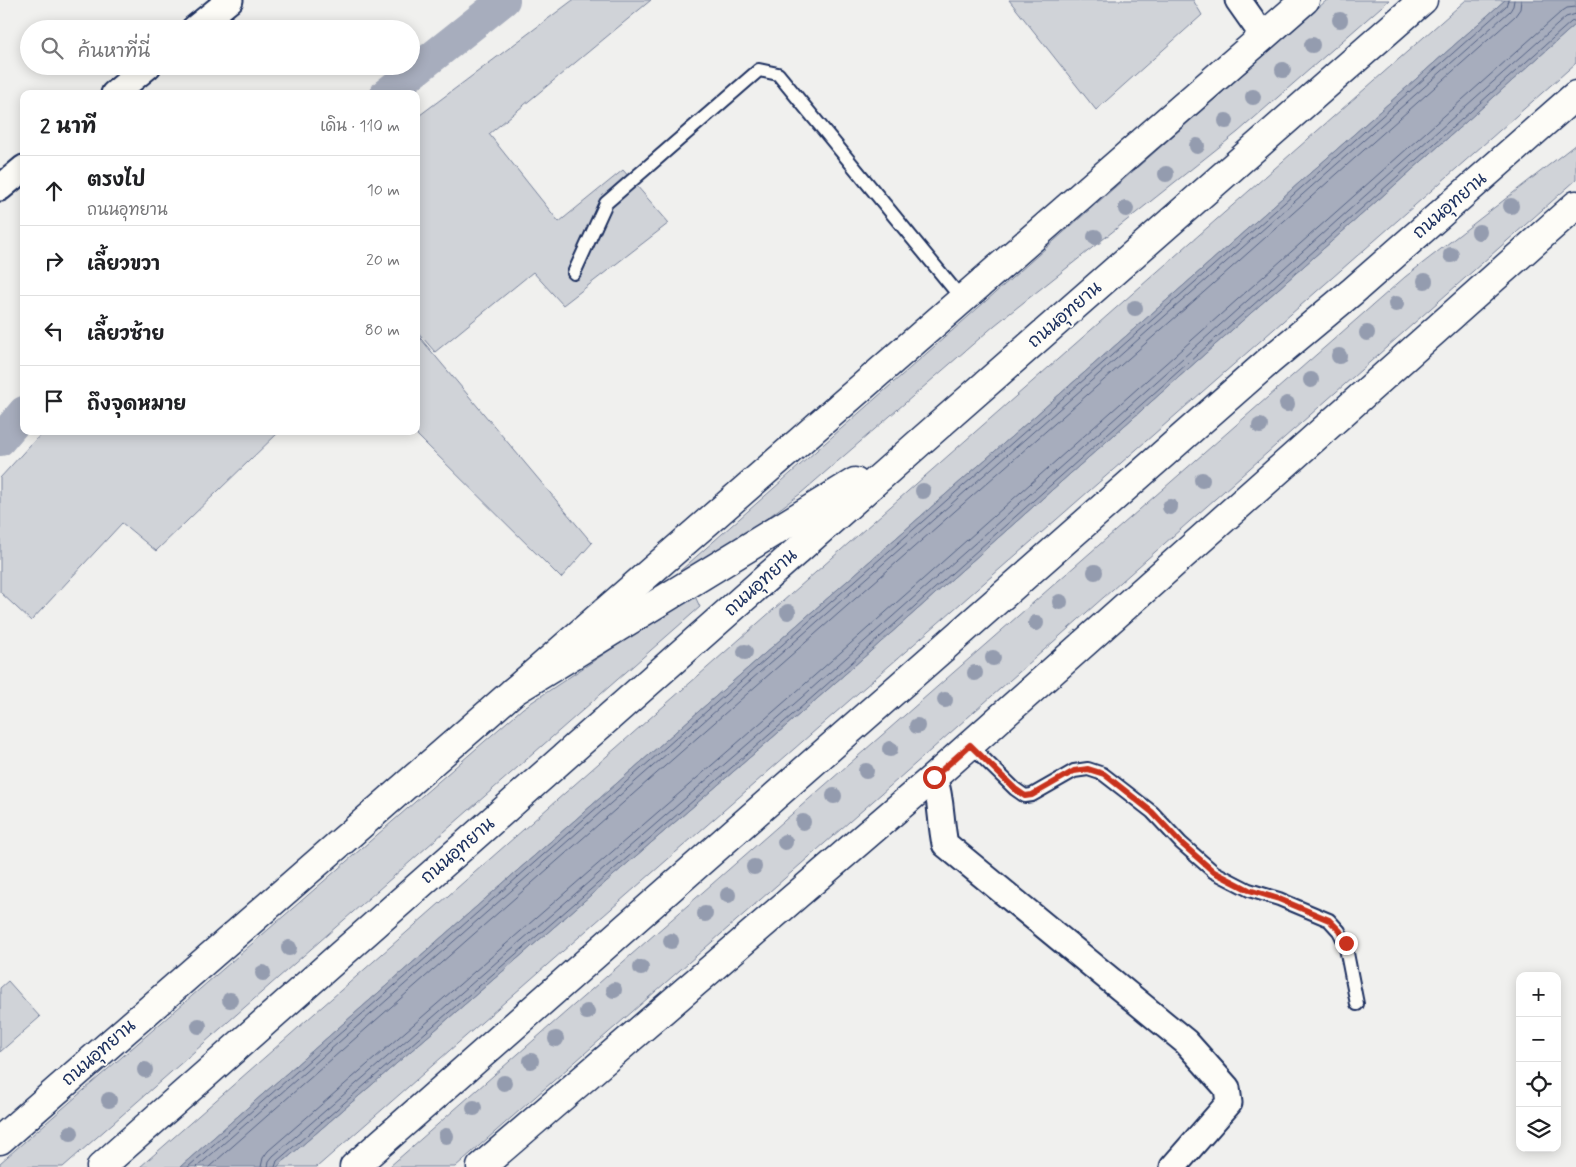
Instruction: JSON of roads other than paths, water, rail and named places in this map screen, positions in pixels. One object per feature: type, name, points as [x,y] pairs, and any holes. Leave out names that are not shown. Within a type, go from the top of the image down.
[{"type":"main road","name":"ถนนอุทยาน","points":[[0,1140],[1305,0]]},
{"type":"main road","name":"ถนนอุทยาน","points":[[100,1167],[1423,0]]},
{"type":"main road","name":"ถนนอุทยาน","points":[[354,1167],[1254,374],[1576,95]]},
{"type":"main road","points":[[481,1167],[934,777],[1576,205]]},
{"type":"main road","points":[[514,691],[920,442]]},
{"type":"street","points":[[205,20],[230,0]]},
{"type":"street","points":[[1238,0],[1264,37]]},
{"type":"street","points":[[119,90],[137,75]]},
{"type":"street","points":[[0,188],[20,171]]},
{"type":"street","points":[[934,777],[940,793],[941,826],[945,844],[1186,1042],[1227,1088],[1229,1103],[1173,1167]]},
{"type":"lane","points":[[574,273],[606,203],[759,70],[778,74],[962,299]]},
{"type":"lane","points":[[970,745],[1015,789],[1025,796],[1032,795],[1074,771],[1088,769],[1104,774],[1152,812],[1181,843],[1214,872],[1249,890],[1279,899],[1329,920],[1340,931],[1346,943],[1357,1004]]},
{"type":"water","points":[[1505,0],[1576,0],[1576,24],[809,706],[277,1167],[180,1167],[1183,286]]},
{"type":"waterway","points":[[420,67],[504,0]]},
{"type":"waterway","points":[[391,90],[410,75]]},
{"type":"waterway","points":[[0,440],[20,417]]}]
